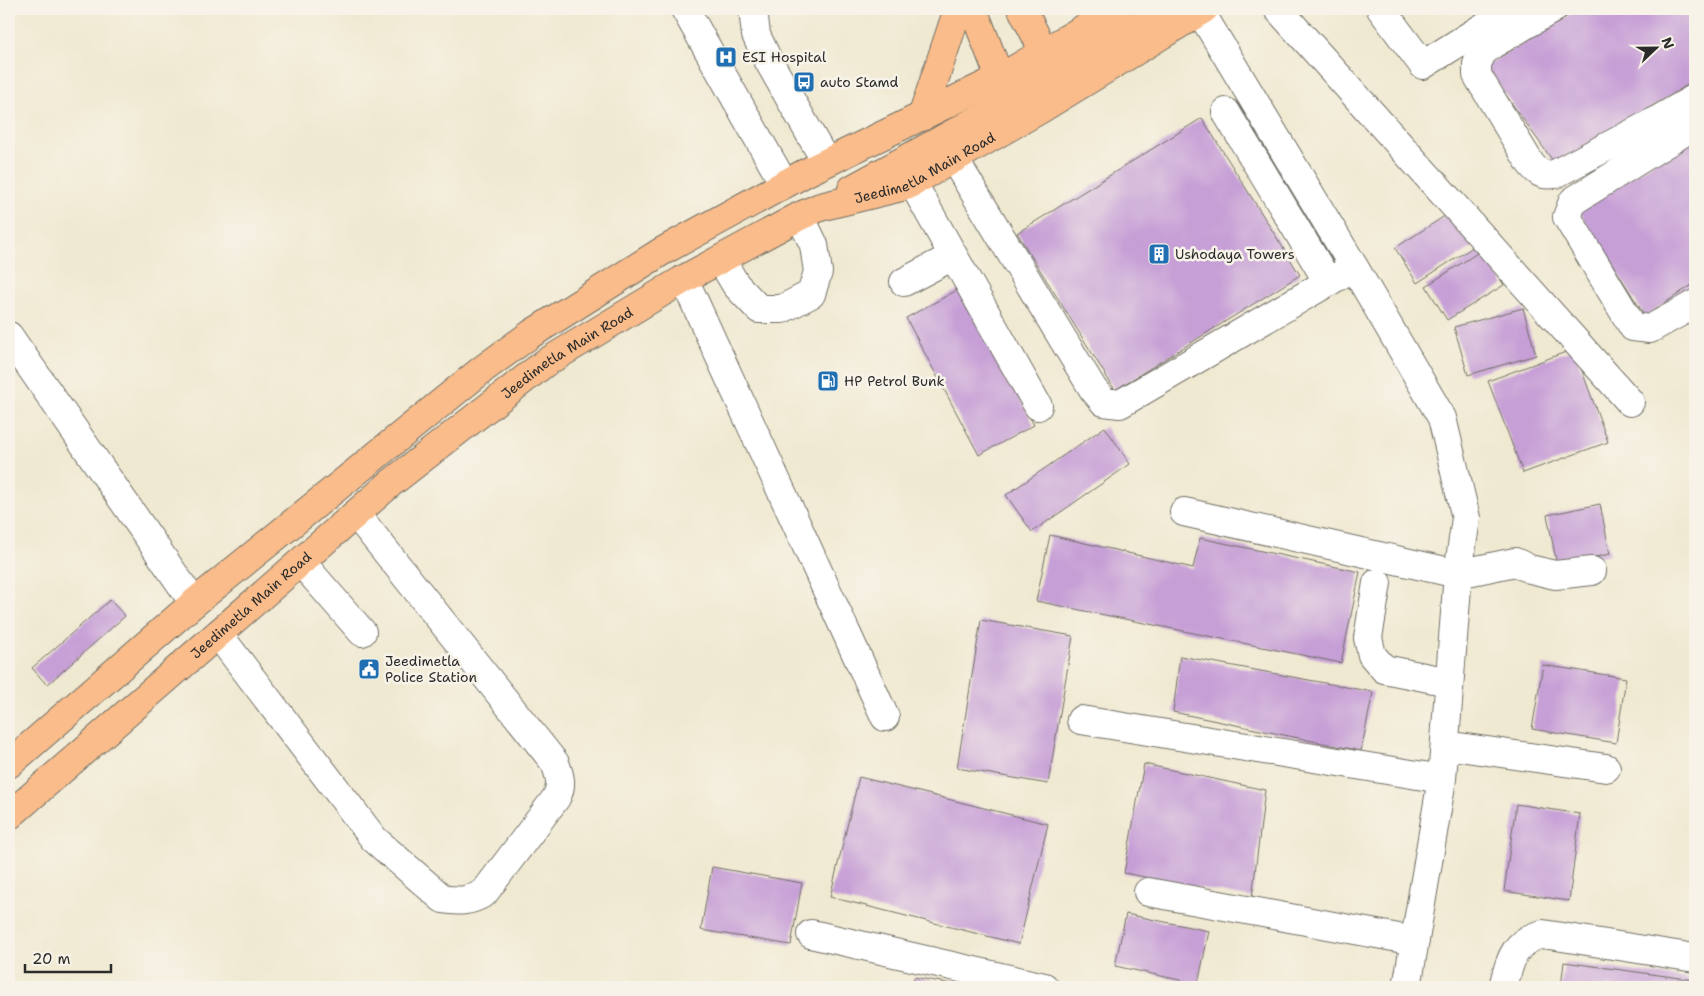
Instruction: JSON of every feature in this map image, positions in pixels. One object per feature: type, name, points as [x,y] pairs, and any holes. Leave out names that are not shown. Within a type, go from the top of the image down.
[{"type":"main road","points":[[922,117],[958,9]]},
{"type":"main road","points":[[973,9],[1007,89]]},
{"type":"main road","points":[[1022,9],[1050,64]]},
{"type":"main road","points":[[1050,64],[1118,9]]},
{"type":"main road","points":[[810,212],[1050,64],[1162,9]]},
{"type":"main road","name":"Jeedimetla Main Road","points":[[9,816],[391,483],[545,363],[684,279],[810,212],[906,186],[1039,110],[1202,10]]},
{"type":"main road","points":[[9,764],[194,603],[475,375],[523,340],[661,252],[826,162],[922,117],[1007,89]]},
{"type":"main road","points":[[194,603],[218,634]]},
{"type":"street","points":[[685,9],[784,184]]},
{"type":"street","points":[[753,9],[756,35],[826,162]]},
{"type":"street","points":[[1278,9],[1630,402]]},
{"type":"street","points":[[1381,9],[1423,65],[1512,9]]},
{"type":"street","points":[[1553,9],[1493,44],[1482,53],[1477,64],[1478,74],[1530,163],[1538,173],[1545,176],[1556,174],[1652,124],[1695,98]]},
{"type":"street","points":[[1202,10],[1442,418],[1466,518],[1458,574],[1442,779],[1407,987]]},
{"type":"street","points":[[1226,112],[1328,282]]},
{"type":"street","points":[[1695,125],[1573,201],[1567,217],[1633,327],[1650,329],[1695,304]]},
{"type":"street","points":[[954,159],[1092,389],[1104,402],[1120,404],[1354,267]]},
{"type":"street","points":[[912,182],[1038,406]]},
{"type":"street","points":[[1289,216],[1314,201]]},
{"type":"street","points":[[721,260],[736,285],[759,309],[782,309],[811,294],[818,272],[810,212]]},
{"type":"street","points":[[904,282],[953,256]]},
{"type":"street","points":[[684,279],[885,717]]},
{"type":"street","points":[[9,336],[194,603]]},
{"type":"street","points":[[1184,512],[1458,574],[1515,562],[1530,569],[1555,575],[1592,571]]},
{"type":"street","points":[[218,634],[374,839],[443,899],[457,901],[475,898],[484,893],[556,798],[561,790],[561,778],[555,763],[356,514]]},
{"type":"street","points":[[301,562],[362,632]]},
{"type":"street","points":[[1377,583],[1368,638],[1372,655],[1384,669],[1449,682]]},
{"type":"street","points":[[1081,720],[1442,779]]},
{"type":"street","points":[[1445,745],[1606,768]]},
{"type":"street","points":[[1148,892],[1415,941]]},
{"type":"street","points":[[811,934],[1044,987]]},
{"type":"street","points":[[1503,987],[1512,955],[1530,937],[1543,934],[1695,958]]},
{"type":"building","points":[[1579,9],[1695,9],[1695,80],[1558,168],[1485,66]]},
{"type":"building","name":"Ushodaya Towers","points":[[1202,118],[1300,275],[1115,390],[1017,233]]},
{"type":"building","points":[[1695,136],[1695,283],[1645,316],[1579,211]]},
{"type":"building","points":[[1451,212],[1473,247],[1417,283],[1395,248]]},
{"type":"building","points":[[1482,250],[1504,285],[1447,320],[1426,286]]},
{"type":"building","points":[[961,288],[1034,425],[979,455],[906,318]]},
{"type":"building","points":[[1523,308],[1536,355],[1468,375],[1454,327]]},
{"type":"building","points":[[1574,349],[1608,442],[1523,473],[1488,381]]},
{"type":"building","points":[[1105,427],[1130,464],[1032,532],[1006,495]]},
{"type":"building","points":[[1600,504],[1610,554],[1557,565],[1547,515]]},
{"type":"building","points":[[1050,535],[1193,568],[1200,538],[1360,572],[1341,663],[1036,601]]},
{"type":"building","points":[[110,600],[125,616],[47,685],[32,668]]},
{"type":"building","points":[[981,620],[1073,636],[1048,784],[957,768]]},
{"type":"building","points":[[1180,656],[1373,692],[1361,751],[1173,712]]},
{"type":"building","points":[[1543,665],[1626,678],[1616,743],[1532,729]]},
{"type":"building","points":[[1144,764],[1265,790],[1252,898],[1124,873]]},
{"type":"building","points":[[859,777],[1048,824],[1019,944],[830,897]]},
{"type":"building","points":[[1516,804],[1580,814],[1569,901],[1504,891]]},
{"type":"building","points":[[712,867],[802,883],[791,945],[701,930]]},
{"type":"building","points":[[1126,914],[1209,931],[1198,984],[1115,966]]},
{"type":"building","points":[[1564,962],[1695,980],[1695,987],[1561,987]]},
{"type":"building","points":[[914,977],[952,984],[952,987],[913,987]]},
{"type":"place","name":"ESI Hospital","points":[[726,57]]},
{"type":"place","name":"auto Stamd","points":[[804,82]]},
{"type":"place","name":"Ushodaya Towers","points":[[1159,254]]},
{"type":"place","name":"HP Petrol Bunk","points":[[828,381]]},
{"type":"place","name":"Jeedimetla Police Station","points":[[369,669]]}]
